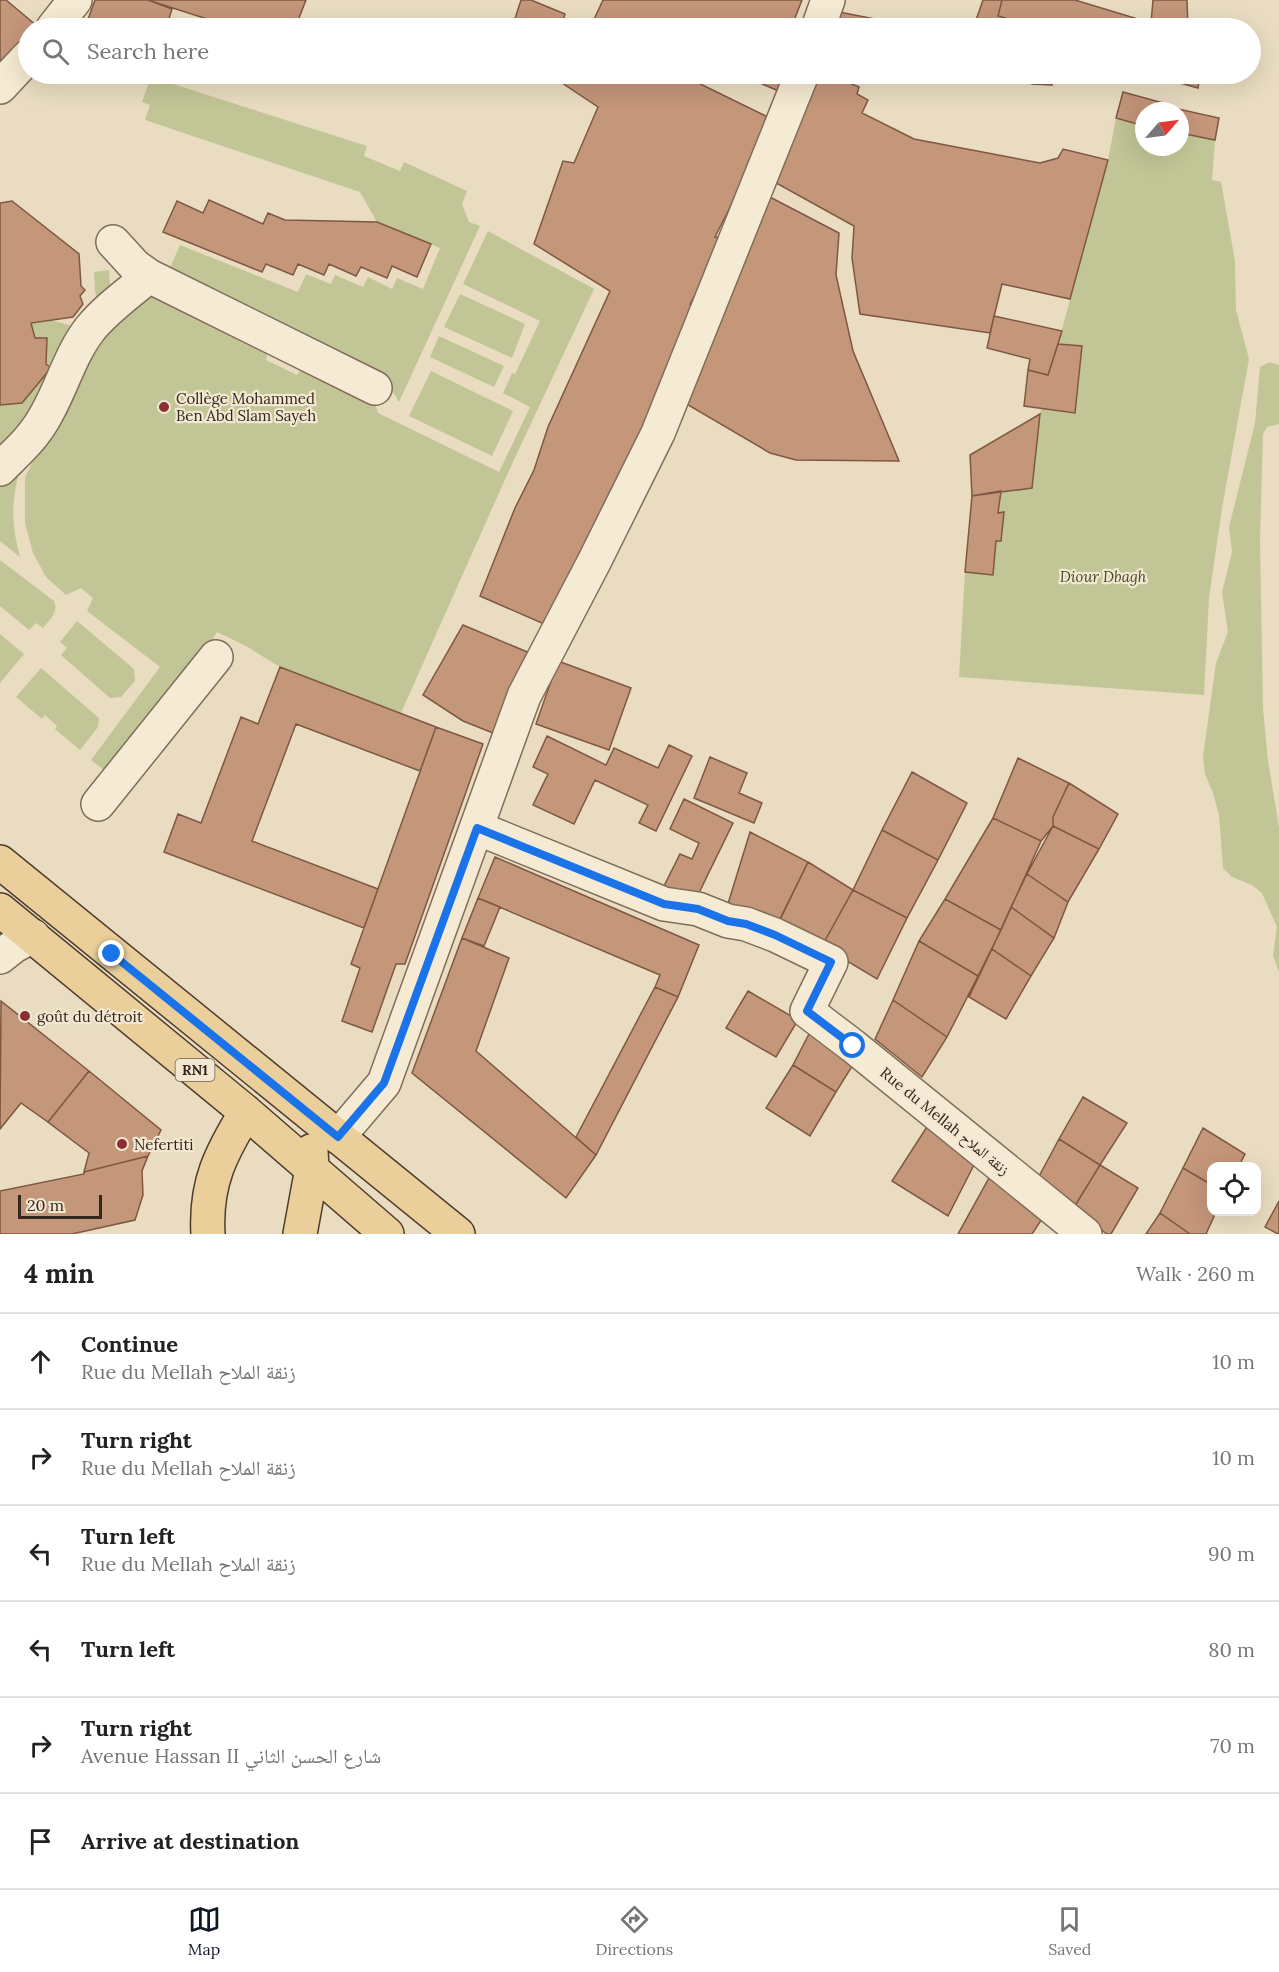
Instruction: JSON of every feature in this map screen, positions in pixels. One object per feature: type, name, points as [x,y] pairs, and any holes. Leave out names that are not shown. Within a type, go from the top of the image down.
[{"type":"main road","name":"RN1","points":[[0,862],[458,1234]]},
{"type":"main road","name":"RN1","points":[[0,910],[246,1112],[387,1234]]},
{"type":"main road","points":[[112,954],[120,974],[134,991],[301,1135],[311,1150],[312,1168],[300,1234]]},
{"type":"main road","points":[[208,1234],[208,1204],[216,1169],[225,1147],[246,1112]]},
{"type":"street","points":[[61,18],[75,0]]},
{"type":"street","points":[[822,18],[828,0]]},
{"type":"street","points":[[0,87],[18,68]]},
{"type":"street","points":[[338,1137],[384,1083],[524,696],[594,562],[672,401],[798,84]]},
{"type":"street","points":[[113,242],[135,266],[148,276],[375,388]]},
{"type":"street","points":[[0,469],[26,443],[44,419],[75,354],[90,330],[99,319],[148,276]]},
{"type":"street","points":[[98,804],[216,657]]},
{"type":"street","name":"Rue du Mellah زنقة الملاح","points":[[477,828],[664,904],[698,909],[728,921],[746,924],[765,931],[831,962],[807,1011],[1085,1234]]},
{"type":"street","points":[[0,957],[33,936]]},
{"type":"green space","points":[[148,84],[173,84],[367,146],[364,156],[400,171],[404,162],[467,191],[462,204],[469,222],[480,226],[399,402],[383,376],[169,270],[180,245],[298,292],[306,274],[331,284],[335,275],[363,287],[368,277],[392,289],[397,278],[423,289],[440,248],[377,222],[360,192],[145,120],[150,105],[142,102]]},
{"type":"green space","name":"Diour Dbagh","points":[[1116,118],[1135,123],[1135,156],[1189,156],[1189,135],[1215,140],[1212,180],[1221,182],[1235,261],[1236,310],[1249,359],[1222,508],[1209,598],[1204,695],[959,677],[965,572],[993,575],[996,541],[1001,541],[1004,513],[998,513],[1001,491],[1032,488],[1041,408],[1075,413],[1082,346],[1058,344],[1108,160]]},
{"type":"green space","points":[[488,231],[594,289],[507,475],[401,713],[280,667],[246,646],[217,632],[203,656],[109,774],[91,760],[160,667],[87,611],[93,598],[81,588],[66,595],[46,577],[33,553],[25,523],[25,477],[91,343],[150,294],[268,349],[266,360],[297,375],[302,367],[373,398],[378,413],[499,472],[530,407],[503,393],[512,373],[515,374],[540,321],[463,284]]},
{"type":"green space","points":[[109,270],[111,298],[0,459],[0,405],[22,403],[51,368],[46,364],[47,338],[35,338],[31,323],[51,320],[76,327],[97,299],[94,272]]},
{"type":"green space","points":[[460,294],[525,324],[512,358],[444,327]]},
{"type":"green space","points":[[439,336],[504,366],[494,387],[430,357]]},
{"type":"green space","points":[[1269,362],[1279,365],[1279,424],[1267,427],[1263,434],[1260,540],[1263,708],[1268,761],[1279,827],[1279,972],[1273,955],[1277,927],[1262,893],[1252,885],[1232,877],[1223,868],[1219,815],[1205,774],[1203,756],[1216,663],[1228,632],[1222,592],[1232,552],[1229,527],[1255,423],[1260,367]]},
{"type":"green space","points":[[431,371],[513,411],[492,456],[409,416]]},
{"type":"green space","points":[[21,466],[15,489],[13,511],[20,557],[0,541],[0,478]]},
{"type":"green space","points":[[0,560],[54,601],[55,612],[43,628],[36,623],[29,630],[0,606]]},
{"type":"green space","points":[[77,621],[134,669],[135,681],[121,697],[110,698],[61,655],[67,648],[60,642]]},
{"type":"green space","points":[[0,634],[24,654],[0,683]]},
{"type":"green space","points":[[41,668],[99,718],[98,727],[80,750],[55,729],[57,726],[45,715],[42,719],[16,697]]},
{"type":"building","points":[[0,0],[6,0],[27,18],[18,18],[18,47],[0,66]]},
{"type":"building","points":[[95,0],[148,0],[172,9],[169,18],[89,18]]},
{"type":"building","points":[[148,0],[306,0],[299,18],[204,18]]},
{"type":"building","points":[[521,0],[531,0],[565,14],[564,18],[515,18]]},
{"type":"building","points":[[603,0],[802,0],[795,18],[595,18]]},
{"type":"building","points":[[983,0],[1002,0],[998,16],[1005,18],[977,18]]},
{"type":"building","points":[[1002,0],[1075,0],[1134,18],[1005,18],[998,16]]},
{"type":"building","points":[[1153,0],[1187,0],[1188,18],[1151,18]]},
{"type":"building","points":[[829,10],[870,18],[830,18]]},
{"type":"building","points":[[564,84],[700,84],[774,120],[715,237],[726,238],[690,304],[700,308],[551,627],[480,596],[515,508],[534,470],[548,427],[610,291],[534,244],[563,161],[574,163],[598,107]]},
{"type":"building","points":[[762,84],[784,84],[781,92]]},
{"type":"building","points":[[803,84],[852,84],[859,87],[857,94],[868,100],[862,113],[914,139],[1040,163],[1058,158],[1063,149],[1108,160],[1070,299],[1002,284],[990,333],[860,314],[852,258],[854,226],[767,178]]},
{"type":"building","points":[[1184,84],[1199,84],[1198,88]]},
{"type":"building","points":[[1123,92],[1160,102],[1135,102],[1135,123],[1116,118]]},
{"type":"building","points":[[1189,111],[1219,118],[1215,140],[1189,135]]},
{"type":"building","points":[[766,195],[839,233],[836,275],[853,351],[899,461],[796,460],[770,453],[683,402]]},
{"type":"building","points":[[209,200],[263,224],[268,213],[285,220],[377,222],[431,244],[417,277],[392,266],[387,278],[361,267],[356,276],[329,264],[324,275],[298,264],[293,275],[266,264],[262,272],[163,232],[177,201],[203,213]]},
{"type":"building","points":[[12,201],[79,254],[81,286],[85,290],[80,296],[83,304],[73,317],[31,323],[35,338],[47,338],[46,364],[51,368],[22,403],[0,405],[0,203]]},
{"type":"building","points":[[994,316],[1062,331],[1048,375],[1028,370],[1030,359],[987,348]]},
{"type":"building","points":[[1058,344],[1082,346],[1075,413],[1024,406],[1028,370],[1048,375]]},
{"type":"building","points":[[1040,414],[1032,488],[972,496],[970,455]]},
{"type":"building","points":[[1001,491],[998,513],[1004,512],[1001,541],[996,541],[993,575],[965,572],[972,496]]},
{"type":"building","points":[[463,625],[532,654],[493,733],[463,721],[423,695]]},
{"type":"building","points":[[558,661],[631,688],[609,750],[536,724]]},
{"type":"building","points":[[280,667],[436,727],[420,771],[296,724],[252,841],[378,889],[364,928],[164,852],[178,814],[201,823],[241,717],[258,724]]},
{"type":"building","points":[[436,727],[483,744],[405,964],[396,964],[372,1032],[342,1021],[360,968],[351,964]]},
{"type":"building","points":[[547,736],[606,765],[614,748],[658,768],[669,745],[692,756],[656,831],[639,823],[648,805],[595,780],[574,824],[533,805],[548,774],[533,767]]},
{"type":"building","points":[[710,757],[747,773],[739,793],[762,803],[754,823],[694,798]]},
{"type":"building","points":[[1018,758],[1069,783],[1053,817],[1053,826],[1041,841],[993,818]]},
{"type":"building","points":[[912,772],[967,803],[938,860],[882,830]]},
{"type":"building","points":[[1069,783],[1118,814],[1099,849],[1053,826],[1053,817]]},
{"type":"building","points":[[684,799],[733,823],[695,901],[664,886],[680,854],[692,859],[699,843],[670,829]]},
{"type":"building","points":[[993,818],[1041,841],[1001,930],[945,899]]},
{"type":"building","points":[[1053,826],[1099,849],[1068,902],[1027,874]]},
{"type":"building","points":[[882,830],[938,860],[907,918],[853,890]]},
{"type":"building","points":[[750,832],[808,862],[776,928],[727,907]]},
{"type":"building","points":[[495,857],[699,945],[678,997],[655,987],[660,975],[478,898]]},
{"type":"building","points":[[808,862],[853,890],[822,946],[779,921]]},
{"type":"building","points":[[1027,874],[1068,902],[1054,938],[1011,907]]},
{"type":"building","points":[[853,890],[907,918],[877,979],[822,946]]},
{"type":"building","points":[[478,898],[500,907],[484,946],[462,938]]},
{"type":"building","points":[[945,899],[1001,930],[978,976],[919,941]]},
{"type":"building","points":[[1011,907],[1054,938],[1031,976],[992,949]]},
{"type":"building","points":[[462,938],[509,958],[476,1051],[596,1155],[566,1198],[412,1073]]},
{"type":"building","points":[[919,941],[978,976],[947,1037],[893,1000]]},
{"type":"building","points":[[992,949],[1031,976],[1006,1019],[969,997]]},
{"type":"building","points":[[655,987],[678,997],[596,1155],[576,1137]]},
{"type":"building","points":[[748,991],[798,1020],[776,1057],[726,1028]]},
{"type":"building","points":[[893,1000],[947,1037],[922,1077],[875,1039]]},
{"type":"building","points":[[1,1001],[89,1071],[48,1122],[21,1103],[0,1129]]},
{"type":"building","points":[[811,1030],[856,1060],[836,1092],[793,1065]]},
{"type":"building","points":[[793,1065],[836,1092],[810,1136],[766,1108]]},
{"type":"building","points":[[89,1071],[161,1130],[148,1156],[84,1172],[89,1153],[48,1122]]},
{"type":"building","points":[[1083,1097],[1127,1123],[1100,1165],[1059,1139]]},
{"type":"building","points":[[930,1122],[979,1155],[948,1216],[892,1181]]},
{"type":"building","points":[[1203,1128],[1245,1154],[1241,1162],[1207,1162],[1207,1182],[1183,1168]]},
{"type":"building","points":[[1059,1139],[1100,1165],[1073,1209],[1037,1180]]},
{"type":"building","points":[[148,1156],[142,1171],[143,1195],[135,1220],[72,1234],[0,1234],[0,1191],[84,1174],[84,1172]]},
{"type":"building","points":[[1100,1165],[1138,1188],[1111,1234],[1107,1234],[1073,1209]]},
{"type":"building","points":[[1183,1168],[1207,1182],[1207,1216],[1214,1216],[1206,1234],[1190,1234],[1160,1213]]},
{"type":"building","points":[[994,1169],[1046,1213],[1032,1234],[958,1234]]},
{"type":"building","points":[[1279,1201],[1279,1234],[1278,1234],[1265,1227]]},
{"type":"building","points":[[1160,1213],[1190,1234],[1146,1234]]},
{"type":"place","name":"Collège Mohammed Ben Abd Slam Sayeh","points":[[164,407]]},
{"type":"place","name":"goût du détroit","points":[[25,1016]]},
{"type":"place","name":"Nefertiti","points":[[122,1144]]},
{"type":"route","points":[[112,954],[338,1137],[384,1083],[392,1055],[477,828],[633,893],[664,904],[698,909],[728,921],[746,924],[831,962],[807,1011],[853,1046]]}]
